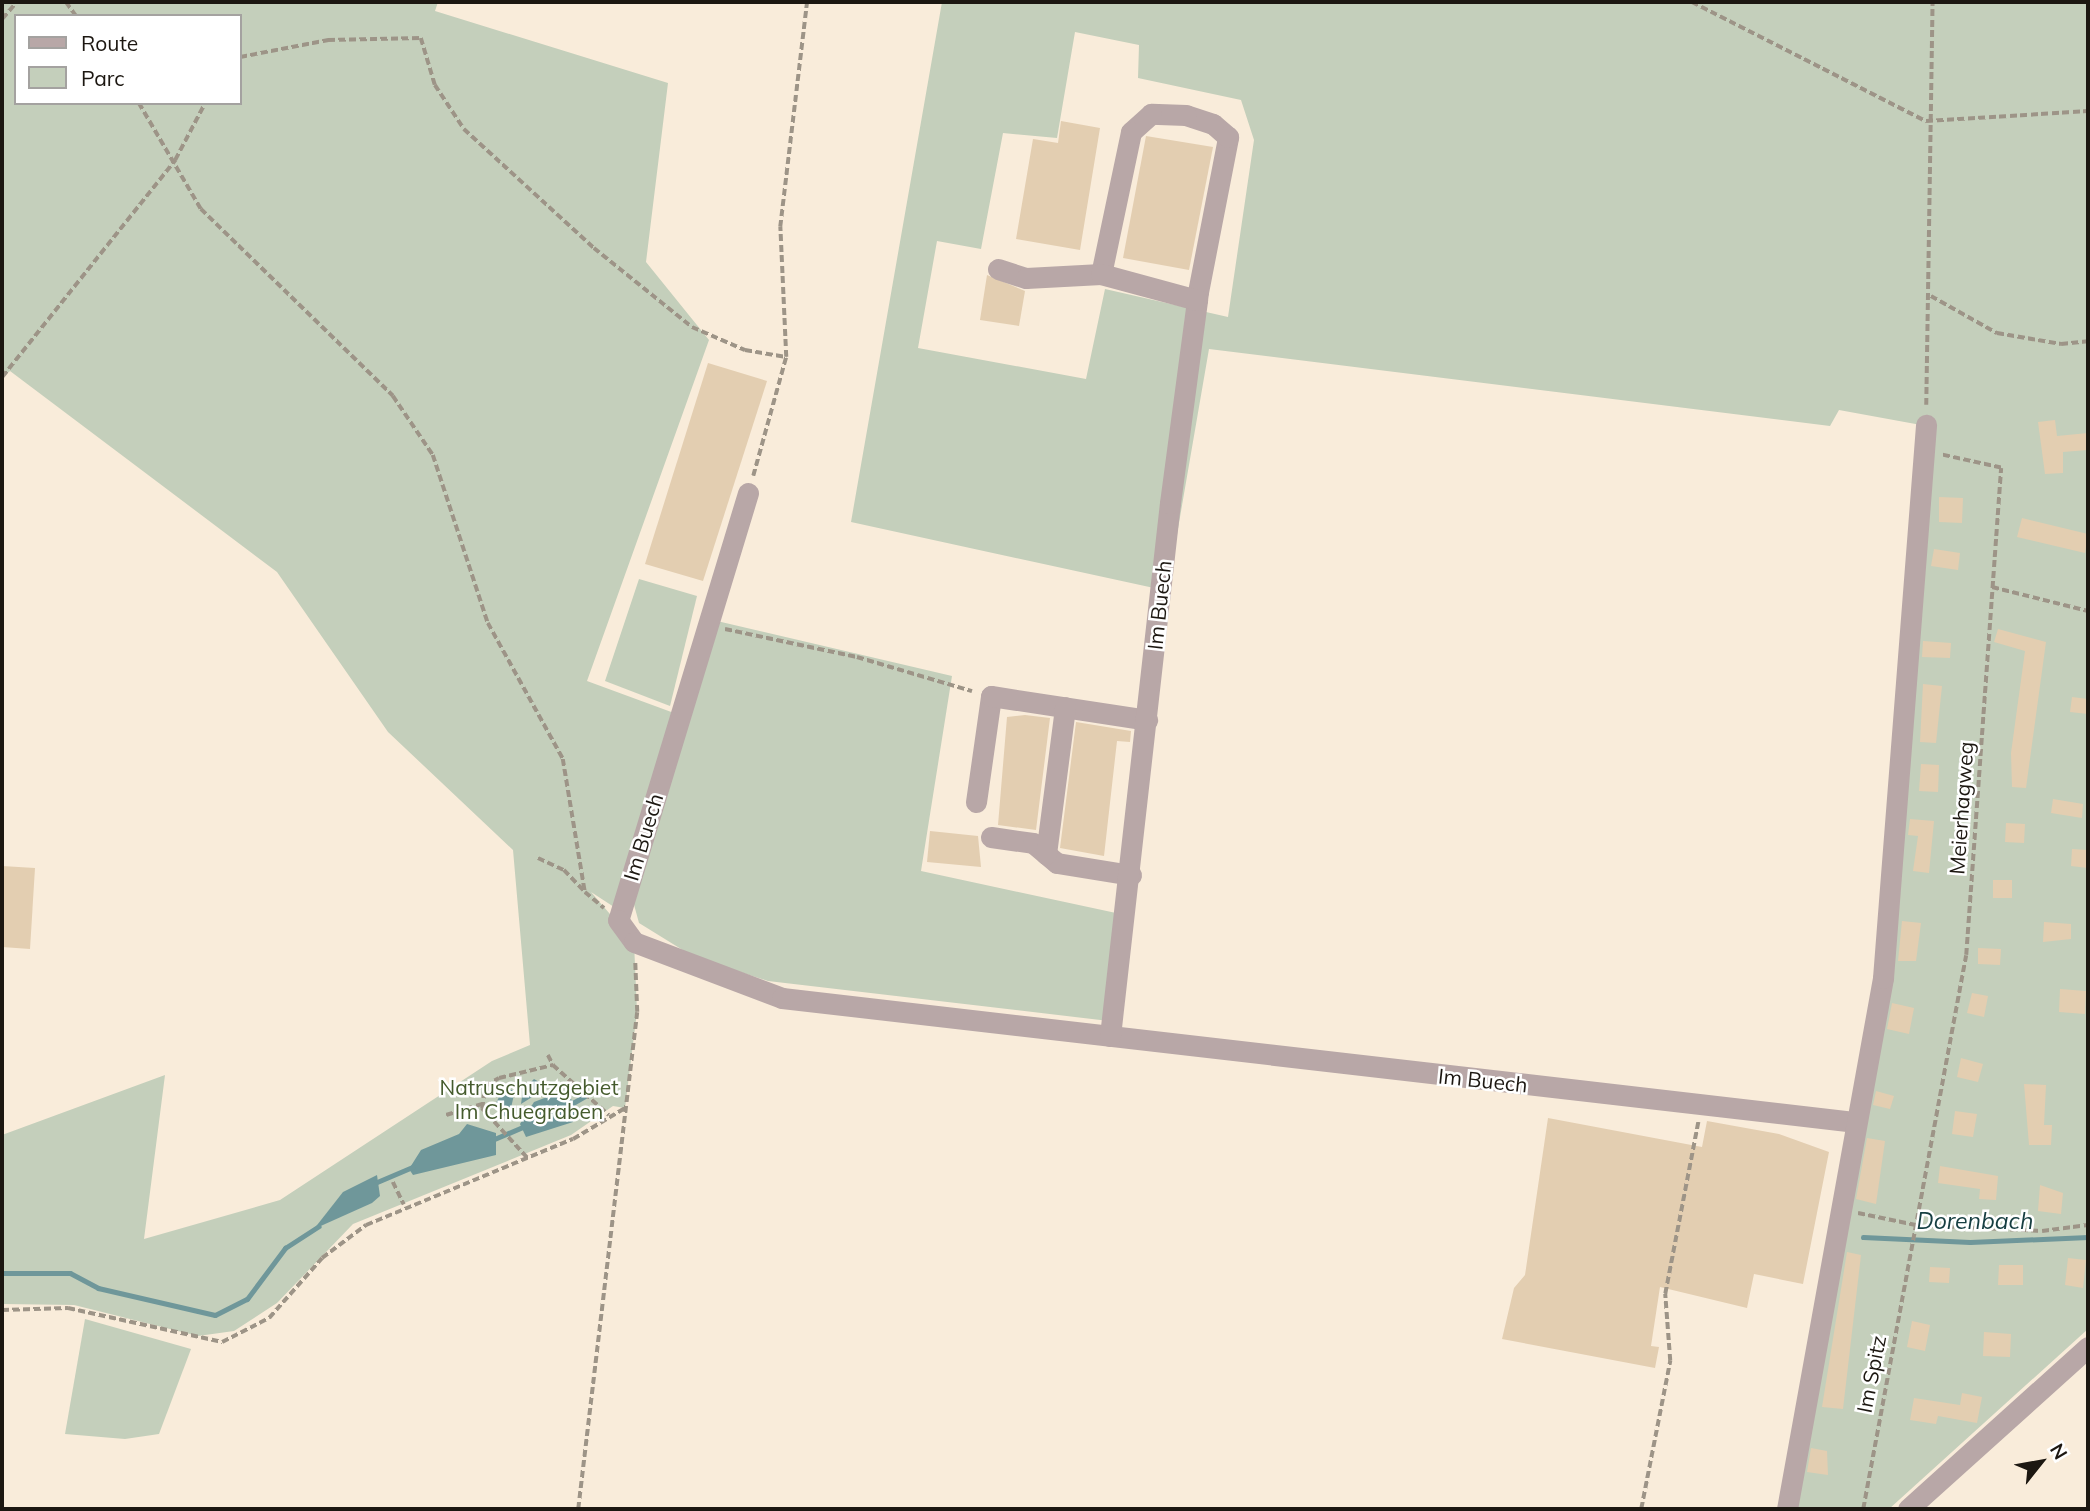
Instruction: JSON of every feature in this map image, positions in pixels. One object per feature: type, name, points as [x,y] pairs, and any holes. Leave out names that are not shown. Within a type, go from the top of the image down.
[{"type":"street","name":"Im Buech","points":[[1101,274],[1131,132],[1151,114],[1185,115],[1213,124],[1227,137],[1197,300],[1110,1036]]},
{"type":"street","points":[[998,269],[1026,278],[1101,274],[1197,300]]},
{"type":"street","points":[[1787,1509],[1839,1209],[1883,978],[1926,425]]},
{"type":"street","name":"Im Buech","points":[[618,920],[710,626],[748,493]]},
{"type":"street","points":[[976,802],[991,696],[1147,720]]},
{"type":"street","points":[[1046,854],[1065,707]]},
{"type":"street","points":[[991,837],[1033,843],[1057,863],[1130,875]]},
{"type":"street","points":[[618,920],[634,942]]},
{"type":"street","name":"Im Buech","points":[[634,942],[782,998],[1856,1122]]},
{"type":"street","points":[[1908,1509],[2088,1347]]},
{"type":"path","points":[[2,19],[17,2]]},
{"type":"path","points":[[748,493],[786,358],[780,227],[807,2]]},
{"type":"path","points":[[1692,2],[1926,121],[2088,111]]},
{"type":"path","points":[[1926,425],[1931,296],[1926,121],[1932,2]]},
{"type":"path","points":[[242,57],[328,40],[421,38],[435,85],[464,129],[594,248],[692,327],[745,350],[786,358]]},
{"type":"path","points":[[140,105],[175,160],[201,209],[393,396],[433,455],[488,623],[563,759],[585,892]]},
{"type":"path","points":[[2,377],[175,160],[204,105]]},
{"type":"path","points":[[1931,296],[1997,333],[2061,344],[2088,341]]},
{"type":"path","name":"Meierhagweg","points":[[1915,1231],[1966,955],[2001,468],[1923,452]]},
{"type":"path","points":[[1992,587],[2088,611]]},
{"type":"path","points":[[710,626],[857,657],[991,696]]},
{"type":"path","points":[[538,858],[564,870],[618,920]]},
{"type":"path","points":[[578,1509],[630,1068],[634,942]]},
{"type":"path","points":[[548,1055],[554,1065],[610,1116]]},
{"type":"path","points":[[481,1104],[485,1086],[499,1078],[554,1065]]},
{"type":"path","points":[[446,1115],[481,1104]]},
{"type":"path","points":[[481,1104],[527,1158]]},
{"type":"path","points":[[1641,1509],[1670,1361],[1665,1294],[1701,1104]]},
{"type":"path","points":[[2,1310],[68,1308],[222,1342],[269,1318],[341,1240],[404,1205],[527,1158],[625,1108]]},
{"type":"path","points":[[393,1182],[404,1205]]},
{"type":"path","points":[[1839,1209],[1916,1225],[2042,1231],[2088,1225]]},
{"type":"path","name":"Im Spitz","points":[[1863,1509],[1915,1231]]},
{"type":"green space","name":"Natruschutzgebiet Im Chuegraben","points":[[2,2],[438,2],[435,11],[668,83],[646,262],[709,340],[587,681],[674,713],[614,907],[591,892],[634,942],[637,1012],[625,1108],[613,1106],[571,1135],[353,1224],[277,1303],[234,1331],[198,1336],[74,1305],[2,1304],[2,1135],[165,1075],[144,1239],[280,1200],[492,1061],[530,1045],[513,850],[388,732],[277,572],[10,371],[2,378]]},
{"type":"green space","points":[[942,2],[2088,2],[2088,1329],[1889,1509],[1795,1509],[1875,1066],[1921,425],[1839,410],[1830,426],[1209,349],[1170,575],[1154,588],[851,522]],"holes":[[[1075,32],[1139,45],[1138,78],[1241,100],[1254,140],[1228,317],[1105,289],[1086,379],[918,348],[937,241],[981,249],[1003,133],[1057,138]]]},
{"type":"green space","points":[[639,579],[697,596],[670,706],[605,681]]},
{"type":"green space","points":[[717,621],[952,676],[921,871],[1116,913],[1109,1021],[768,981],[694,957],[639,923],[633,901]]},
{"type":"green space","points":[[85,1319],[191,1349],[159,1434],[125,1439],[65,1434]]},
{"type":"water","points":[[534,1079],[548,1087],[521,1104],[523,1090]]},
{"type":"water","points":[[504,1087],[515,1091],[508,1120],[495,1105]]},
{"type":"water","points":[[560,1092],[575,1102],[573,1122],[526,1137],[520,1124],[534,1102]]},
{"type":"water","points":[[467,1124],[496,1133],[496,1155],[413,1175],[409,1169],[421,1150],[459,1134]]},
{"type":"water","points":[[377,1175],[380,1196],[372,1203],[314,1229],[343,1192]]},
{"type":"building","points":[[1061,121],[1100,128],[1080,250],[1016,239],[1033,139],[1058,143]]},
{"type":"building","points":[[1146,136],[1213,147],[1189,270],[1123,258]]},
{"type":"building","points":[[987,275],[1025,291],[1019,326],[980,320]]},
{"type":"building","points":[[708,363],[767,381],[703,581],[645,564]]},
{"type":"building","points":[[2055,420],[2057,436],[2088,433],[2088,450],[2063,452],[2063,473],[2045,474],[2038,422]]},
{"type":"building","points":[[1939,497],[1963,498],[1962,523],[1939,522]]},
{"type":"building","points":[[2022,518],[2088,534],[2085,553],[2017,537]]},
{"type":"building","points":[[1934,549],[1960,553],[1958,570],[1931,566]]},
{"type":"building","points":[[1998,629],[2046,642],[2026,788],[2012,787],[2011,753],[2025,651],[1994,642]]},
{"type":"building","points":[[1923,641],[1951,643],[1950,658],[1922,657]]},
{"type":"building","points":[[1923,684],[1942,686],[1936,743],[1920,742]]},
{"type":"building","points":[[2072,697],[2088,699],[2088,714],[2070,712]]},
{"type":"building","points":[[1025,715],[1050,718],[1036,830],[998,825],[1007,717]]},
{"type":"building","points":[[1076,722],[1131,731],[1130,742],[1117,741],[1104,856],[1060,848]]},
{"type":"building","points":[[1921,764],[1939,765],[1938,792],[1919,791]]},
{"type":"building","points":[[2053,799],[2083,804],[2082,818],[2051,813]]},
{"type":"building","points":[[1910,819],[1934,821],[1929,873],[1913,871],[1918,836],[1908,835]]},
{"type":"building","points":[[2006,823],[2025,824],[2024,843],[2005,842]]},
{"type":"building","points":[[930,831],[978,836],[981,867],[927,862]]},
{"type":"building","points":[[2072,849],[2088,850],[2088,868],[2071,866]]},
{"type":"building","points":[[2,866],[35,868],[30,949],[2,947]]},
{"type":"building","points":[[1993,880],[2012,880],[2012,898],[1993,898]]},
{"type":"building","points":[[1902,921],[1921,923],[1916,961],[1898,961]]},
{"type":"building","points":[[2044,922],[2071,924],[2071,939],[2043,942]]},
{"type":"building","points":[[1978,948],[2001,949],[2000,965],[1978,964]]},
{"type":"building","points":[[2060,989],[2086,991],[2085,1014],[2059,1012]]},
{"type":"building","points":[[1972,993],[1988,996],[1984,1017],[1967,1013]]},
{"type":"building","points":[[1892,1003],[1914,1008],[1909,1034],[1887,1029]]},
{"type":"building","points":[[1961,1058],[1983,1064],[1978,1082],[1957,1077]]},
{"type":"building","points":[[2024,1084],[2046,1085],[2044,1125],[2052,1125],[2051,1145],[2029,1145]]},
{"type":"building","points":[[1876,1091],[1894,1096],[1890,1109],[1873,1105]]},
{"type":"building","points":[[1955,1111],[1977,1114],[1973,1137],[1952,1134]]},
{"type":"building","points":[[1548,1118],[1702,1147],[1707,1121],[1779,1134],[1829,1152],[1803,1284],[1754,1274],[1747,1308],[1660,1287],[1651,1346],[1659,1347],[1655,1368],[1502,1339],[1514,1288],[1525,1275]]},
{"type":"building","points":[[1867,1138],[1885,1141],[1876,1204],[1856,1199]]},
{"type":"building","points":[[1940,1166],[1998,1176],[1996,1200],[1979,1199],[1980,1189],[1938,1183]]},
{"type":"building","points":[[2040,1185],[2063,1193],[2061,1214],[2038,1211]]},
{"type":"building","points":[[1847,1252],[1861,1255],[1843,1409],[1822,1407]]},
{"type":"building","points":[[2068,1258],[2086,1260],[2083,1288],[2065,1285]]},
{"type":"building","points":[[1999,1265],[2023,1265],[2023,1285],[1998,1285]]},
{"type":"building","points":[[1930,1267],[1950,1268],[1949,1283],[1929,1282]]},
{"type":"building","points":[[1912,1321],[1930,1325],[1925,1351],[1907,1347]]},
{"type":"building","points":[[1984,1332],[2011,1334],[2010,1357],[1983,1356]]},
{"type":"building","points":[[1962,1393],[1982,1397],[1977,1423],[1938,1416],[1936,1424],[1910,1420],[1914,1398],[1960,1405]]},
{"type":"building","points":[[1811,1448],[1827,1451],[1828,1475],[1807,1472]]},
{"type":"waterway","points":[[571,1104],[595,1090],[616,1092]]},
{"type":"waterway","points":[[492,1140],[528,1125]]},
{"type":"waterway","points":[[377,1182],[413,1167]]},
{"type":"waterway","points":[[2,1273],[70,1273],[98,1288],[215,1315],[247,1299],[285,1248],[319,1226]]},
{"type":"waterway","name":"Dorenbach","points":[[1863,1237],[1970,1242],[2088,1237]]}]
